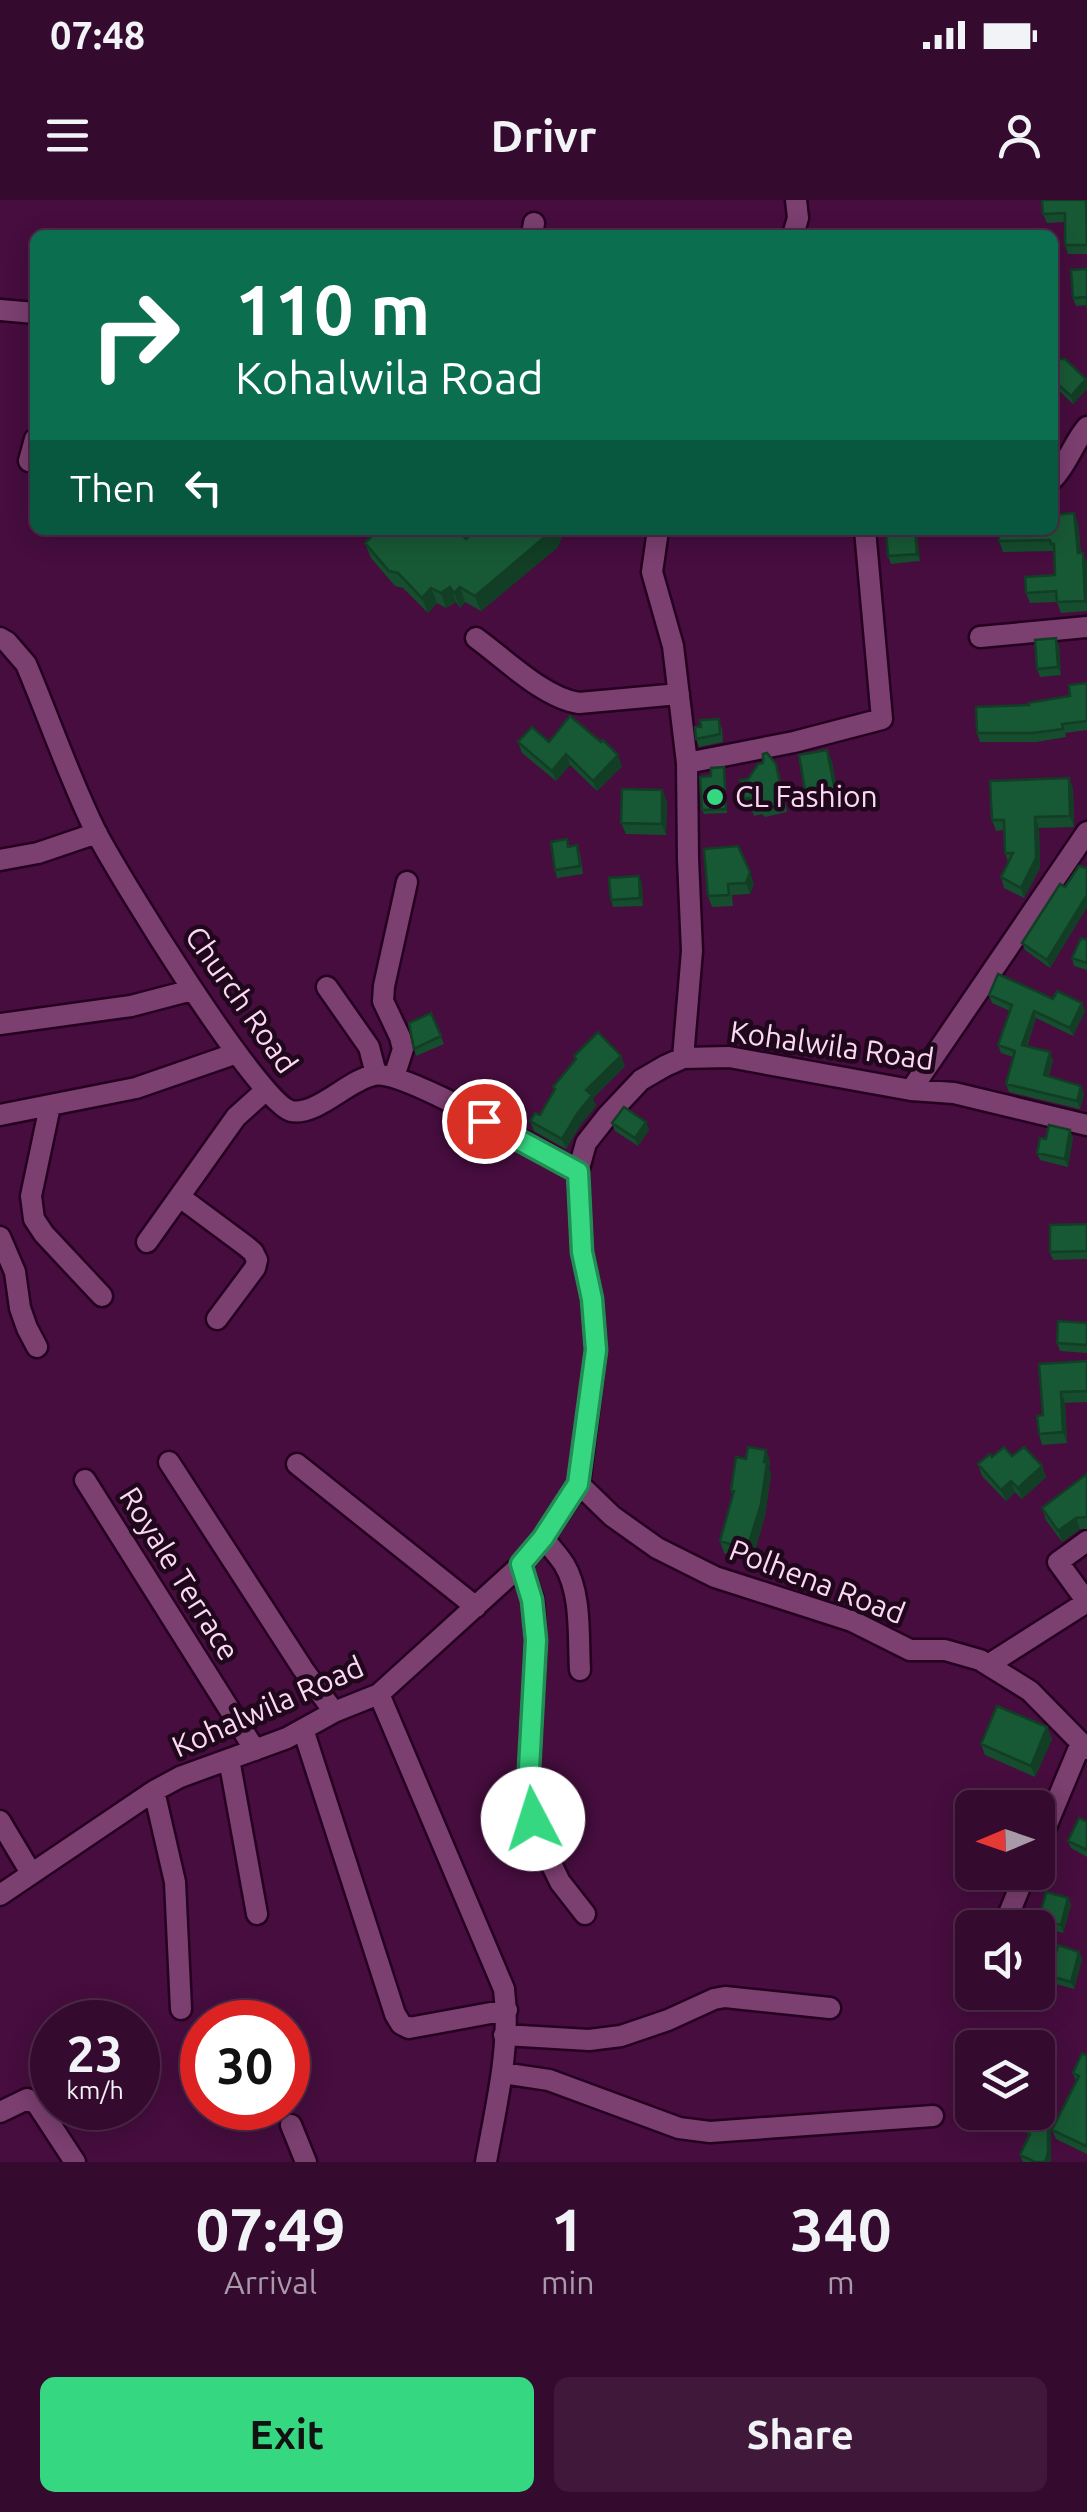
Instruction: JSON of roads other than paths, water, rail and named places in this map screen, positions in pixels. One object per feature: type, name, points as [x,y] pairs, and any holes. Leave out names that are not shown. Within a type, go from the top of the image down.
[{"type":"street","points":[[794,230],[798,218],[796,200]]},
{"type":"street","points":[[0,310],[30,313]]},
{"type":"street","points":[[1058,475],[1087,426]]},
{"type":"street","points":[[657,535],[652,572],[673,646],[687,762],[692,951],[683,1058]]},
{"type":"street","points":[[687,762],[794,742],[882,719],[866,535]]},
{"type":"street","points":[[980,637],[1087,627]]},
{"type":"street","name":"Church Road","points":[[0,638],[26,664],[97,833],[192,990],[266,1090],[294,1112],[309,1109],[359,1081],[385,1076]]},
{"type":"street","points":[[476,638],[564,701],[679,694]]},
{"type":"street","points":[[911,1090],[1087,832]]},
{"type":"street","points":[[0,860],[38,853],[97,833]]},
{"type":"street","points":[[385,1076],[402,1049],[384,1001],[384,986],[408,882]]},
{"type":"street","points":[[327,987],[385,1076],[422,1087],[578,1172]]},
{"type":"street","points":[[0,1024],[131,1006],[192,990]]},
{"type":"street","points":[[0,1115],[136,1088],[237,1052]]},
{"type":"street","name":"Kohalwila Road","points":[[0,1895],[180,1777],[287,1738],[334,1712],[379,1694],[476,1607],[543,1538],[578,1484],[596,1350],[592,1299],[582,1252],[578,1172],[586,1143],[641,1080],[683,1058],[729,1057],[911,1090],[954,1094],[1087,1126]]},
{"type":"street","points":[[147,1242],[236,1117],[266,1090]]},
{"type":"street","points":[[50,1106],[31,1196],[34,1218],[102,1296]]},
{"type":"street","points":[[180,1197],[246,1246],[257,1260],[217,1319]]},
{"type":"street","points":[[0,1237],[15,1272],[24,1318],[38,1347]]},
{"type":"street","points":[[169,1462],[334,1712]]},
{"type":"street","points":[[297,1464],[476,1607]]},
{"type":"street","name":"Royale Terrace","points":[[84,1480],[255,1750]]},
{"type":"street","name":"Polhena Road","points":[[578,1484],[612,1516],[657,1548],[714,1577],[852,1622],[910,1650],[945,1650],[980,1660],[1030,1692],[1084,1746]]},
{"type":"street","points":[[543,1538],[565,1566],[572,1583],[580,1670]]},
{"type":"street","points":[[988,1665],[1087,1602],[1058,1562],[1087,1541]]},
{"type":"street","points":[[521,1564],[532,1600],[536,1640],[528,1787],[533,1819],[560,1882],[585,1914]]},
{"type":"street","points":[[379,1694],[504,1989],[507,2010],[502,2073],[486,2162]]},
{"type":"street","points":[[303,1729],[401,2024],[408,2028],[507,2010]]},
{"type":"street","points":[[1055,1809],[1084,1746]]},
{"type":"street","points":[[229,1759],[257,1914]]},
{"type":"street","points":[[154,1791],[175,1882],[181,2000]]},
{"type":"street","points":[[0,1821],[31,1873]]},
{"type":"street","points":[[504,2036],[589,2040],[621,2036],[725,1997],[830,2008]]},
{"type":"street","points":[[502,2073],[549,2080],[679,2128],[710,2132],[933,2116]]},
{"type":"street","points":[[0,2112],[26,2098],[37,2104],[75,2162]]},
{"type":"street","points":[[294,2130],[306,2162]]},
{"type":"place","name":"CL Fashion","points":[[715,797]]}]
